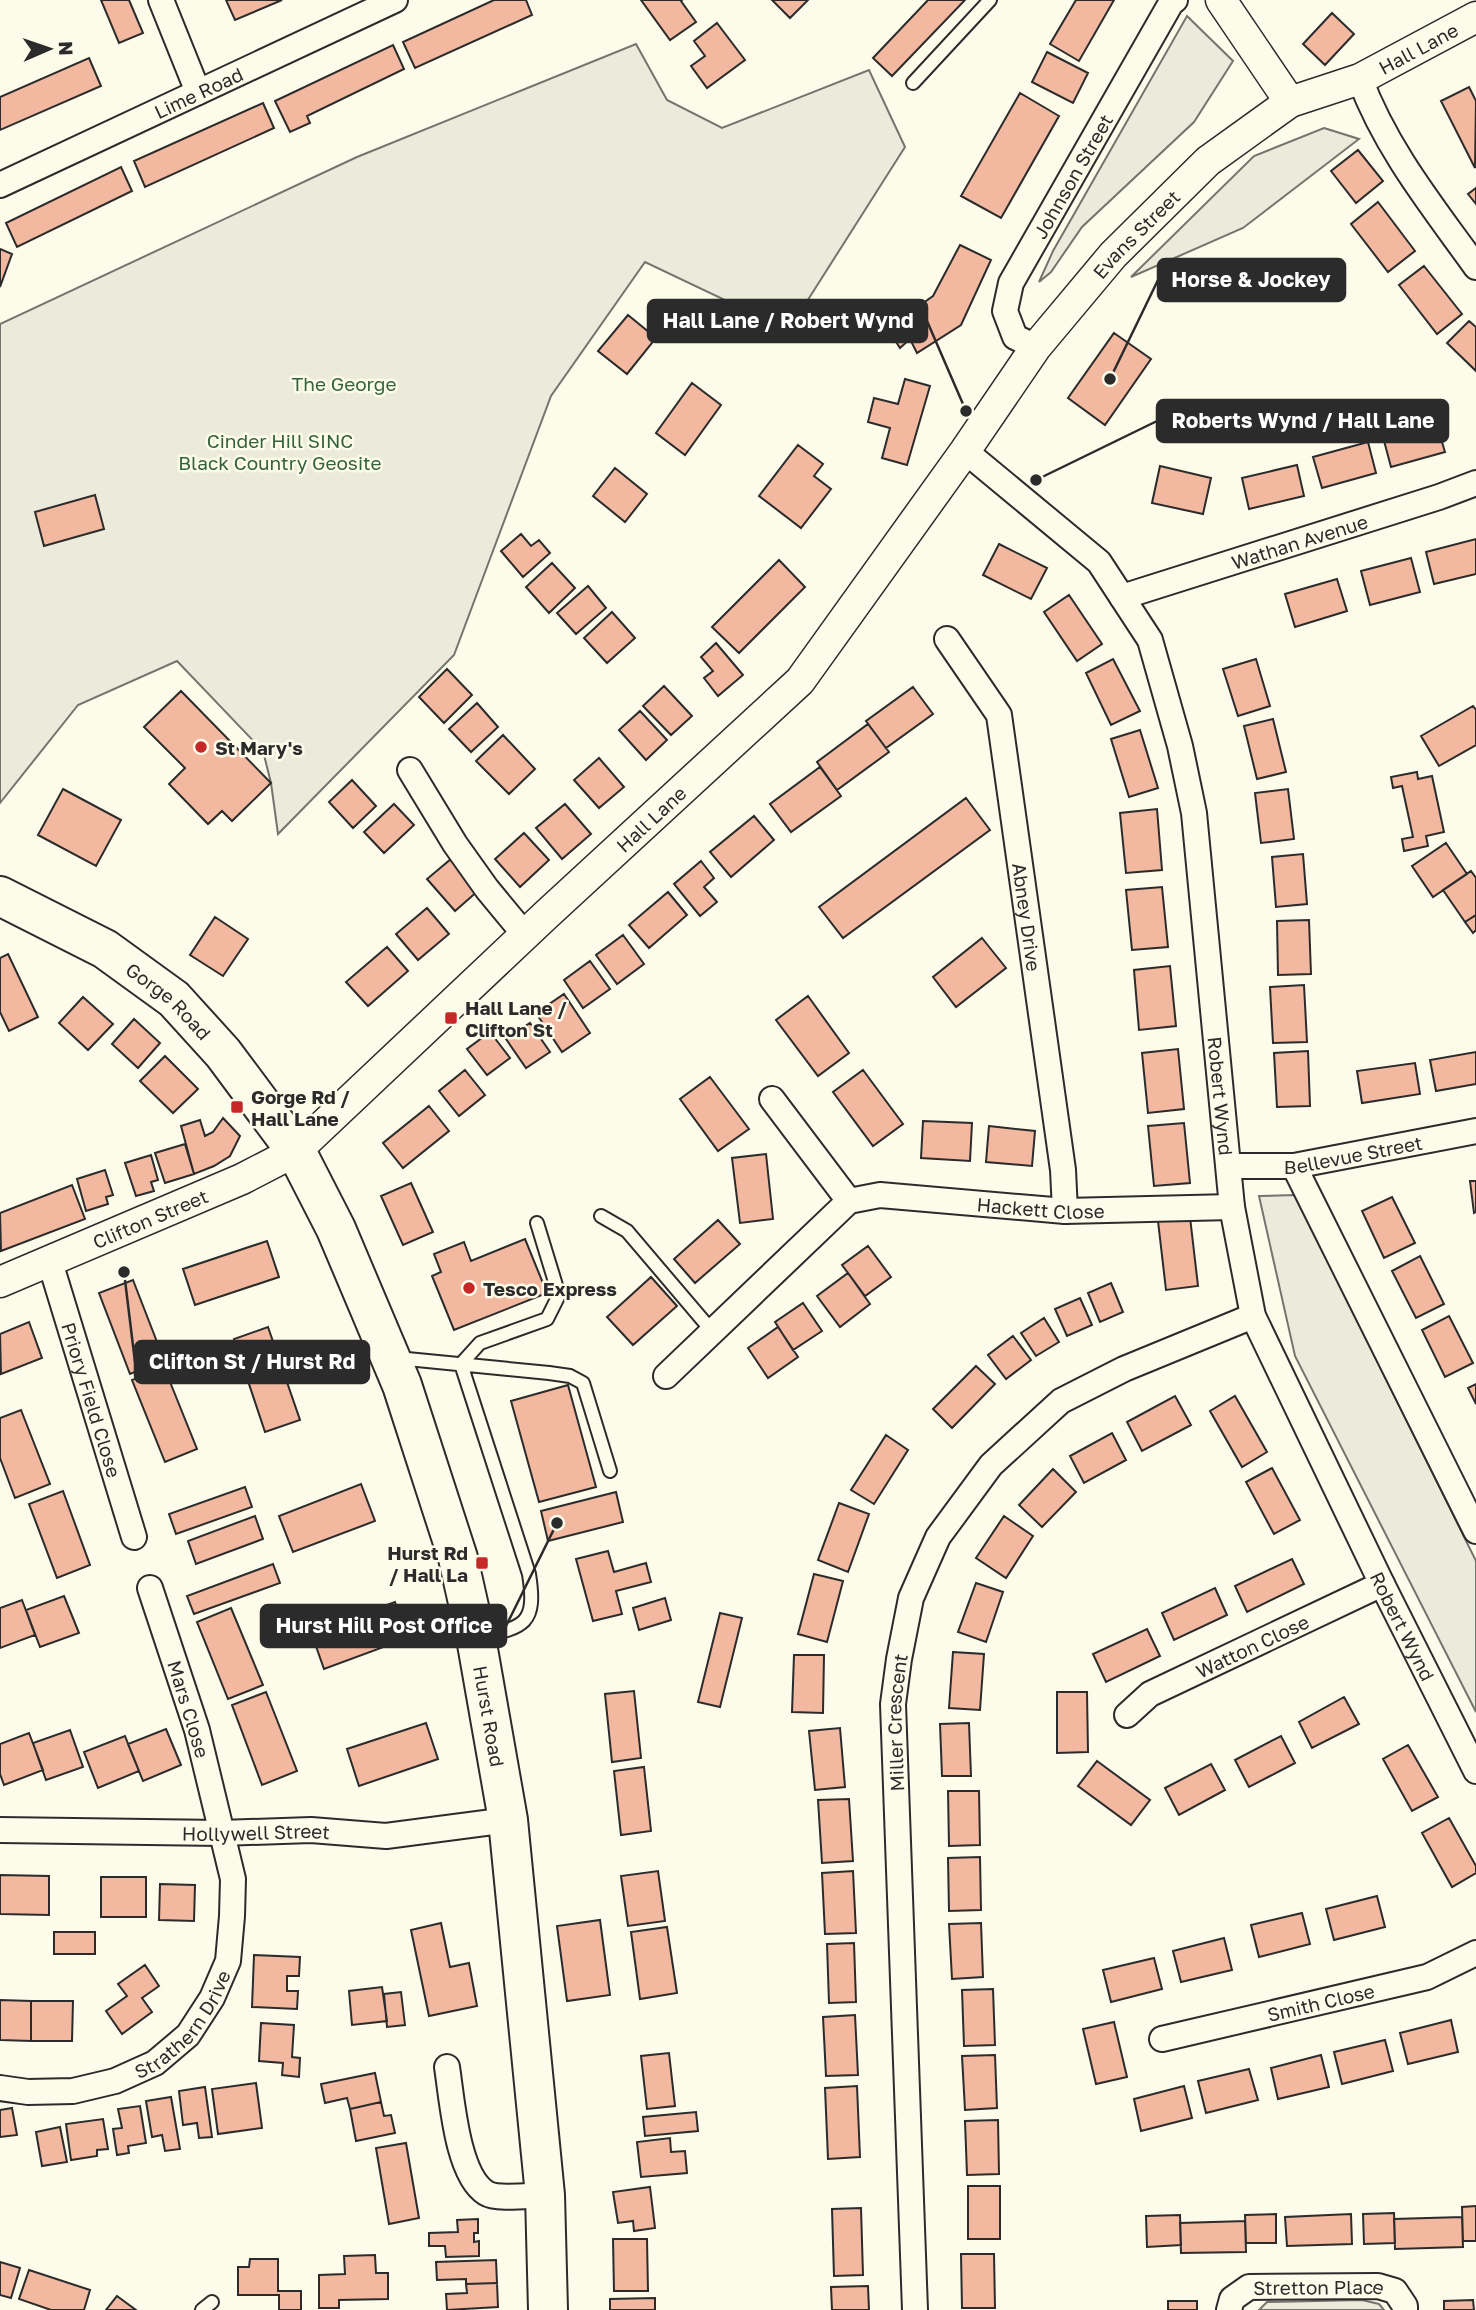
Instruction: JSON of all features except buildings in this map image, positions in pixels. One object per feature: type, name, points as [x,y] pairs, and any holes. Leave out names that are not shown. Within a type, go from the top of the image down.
[{"type":"main road","name":"Gorge Road","points":[[0,896],[105,949],[174,999],[223,1053],[296,1152]]},
{"type":"main road","name":"Hurst Road","points":[[296,1152],[336,1229],[402,1385],[458,1558],[476,1638],[508,1820],[545,2195],[548,2310]]},
{"type":"street","points":[[161,0],[198,92]]},
{"type":"street","name":"Lime Road","points":[[0,185],[396,0]]},
{"type":"street","name":"Johnson Street","points":[[1036,347],[1014,337],[1005,311],[1011,283],[1175,0]]},
{"type":"street","points":[[1222,0],[1290,102]]},
{"type":"street","name":"Hall Lane","points":[[1360,79],[1476,17]]},
{"type":"street","points":[[1360,79],[1372,110],[1406,170],[1476,267]]},
{"type":"street","name":"Evans Street","points":[[965,451],[1036,347],[1113,255],[1208,161],[1290,102],[1360,79]]},
{"type":"street","name":"Hall Lane","points":[[296,1152],[525,935],[800,681],[965,451]]},
{"type":"street","name":"Robert Wynd","points":[[965,451],[1099,562],[1150,640],[1180,746],[1194,813],[1232,1207],[1253,1316],[1381,1584],[1476,1771]]},
{"type":"street","name":"Wathan Avenue","points":[[1122,597],[1439,497],[1476,482]]},
{"type":"street","name":"Abney Drive","points":[[947,639],[999,715],[1063,1170],[1065,1211]]},
{"type":"street","points":[[410,770],[455,844],[525,935]]},
{"type":"street","points":[[666,1376],[849,1201],[772,1099]]},
{"type":"street","name":"Bellevue Street","points":[[1230,1166],[1294,1166],[1476,1131]]},
{"type":"street","name":"Clifton Street","points":[[0,1282],[242,1179],[296,1152]]},
{"type":"street","points":[[1294,1166],[1476,1531]]},
{"type":"street","name":"Hackett Close","points":[[849,1201],[880,1195],[1065,1211],[1232,1207]]},
{"type":"street","name":"Priory Field Close","points":[[50,1262],[134,1537]]},
{"type":"street","name":"Miller Crescent","points":[[915,2310],[893,1704],[911,1598],[938,1537],[991,1465],[1061,1401],[1124,1369],[1253,1316]]},
{"type":"street","name":"Watton Close","points":[[1127,1715],[1150,1694],[1381,1584]]},
{"type":"street","name":"Mars Close","points":[[150,1588],[197,1730],[221,1833]]},
{"type":"street","name":"Hollywell Street","points":[[0,1830],[221,1833],[311,1830],[386,1836],[508,1820]]},
{"type":"street","name":"Strathern Drive","points":[[0,2088],[28,2092],[73,2091],[116,2081],[155,2063],[188,2035],[212,1998],[228,1961],[233,1880],[221,1833]]},
{"type":"street","name":"Smith Close","points":[[1162,2039],[1427,1977],[1476,1954]]},
{"type":"street","points":[[447,2067],[462,2157],[474,2182],[488,2194],[545,2195]]},
{"type":"street","name":"Stretton Place","points":[[1229,2310],[1232,2299],[1250,2287],[1378,2286],[1395,2291],[1405,2310]]},
{"type":"lane","points":[[913,83],[990,0]]},
{"type":"lane","points":[[601,1216],[627,1231],[712,1331]]},
{"type":"lane","points":[[461,1364],[480,1343],[547,1319],[559,1295],[537,1223]]},
{"type":"lane","points":[[390,1357],[559,1374],[583,1383],[610,1471]]},
{"type":"lane","points":[[461,1364],[529,1574],[531,1588],[531,1608],[525,1622],[512,1629],[476,1638]]},
{"type":"green space","points":[[1187,16],[1233,61],[1194,122],[1082,227],[1051,272],[1039,282],[1053,251]]},
{"type":"green space","name":"The George","points":[[636,44],[667,100],[722,128],[869,70],[905,147],[804,306],[773,323],[645,262],[551,396],[454,655],[278,834],[271,783],[263,751],[177,661],[78,705],[0,803],[0,324],[357,157]]},
{"type":"green space","points":[[1324,128],[1359,139],[1243,228],[1131,277],[1254,156]]},
{"type":"green space","points":[[1295,1195],[1476,1561],[1476,1712],[1295,1356],[1259,1196]]},
{"type":"green space","points":[[1362,2300],[1379,2304],[1384,2310],[1259,2310],[1267,2302]]},
{"type":"place","name":"Horse & Jockey","points":[[1110,379]]},
{"type":"place","name":"Hall Lane / Robert Wynd","points":[[966,411]]},
{"type":"place","name":"Roberts Wynd / Hall Lane","points":[[1036,480]]},
{"type":"place","name":"St Mary's","points":[[201,747]]},
{"type":"place","name":"Hall Lane / Clifton St","points":[[451,1018]]},
{"type":"place","name":"Gorge Rd / Hall Lane","points":[[237,1107]]},
{"type":"place","name":"Clifton St / Hurst Rd","points":[[124,1272]]},
{"type":"place","name":"Tesco Express","points":[[469,1288]]},
{"type":"place","name":"Hurst Hill Post Office","points":[[557,1523]]},
{"type":"place","name":"Hurst Rd / Hall La","points":[[482,1563]]},
{"type":"park label","name":"Cinder Hill SINC Black Country Geosite","points":[[280,451]]}]
